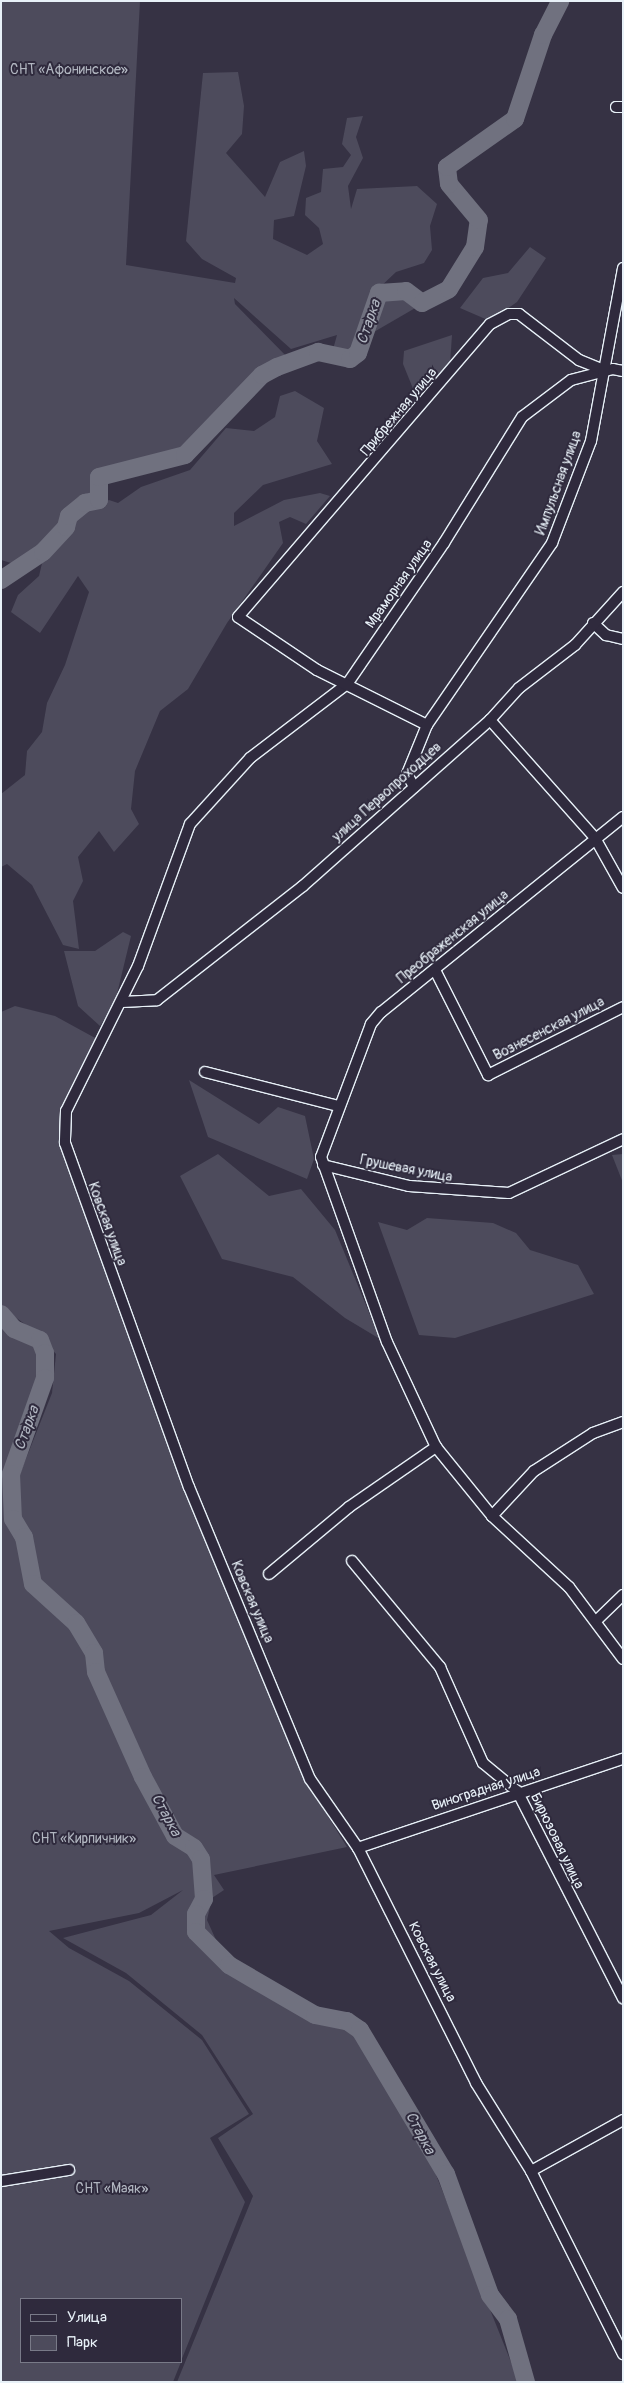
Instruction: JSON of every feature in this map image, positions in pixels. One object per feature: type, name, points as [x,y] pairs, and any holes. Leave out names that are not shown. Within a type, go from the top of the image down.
[{"type":"street","name":"Импульсная улица","points":[[414,786],[406,774],[428,725],[552,542],[591,441],[623,268]]},
{"type":"street","name":"Прибрежная улица","points":[[347,684],[317,670],[238,617],[490,324],[509,314],[519,314],[579,360],[604,370]]},
{"type":"street","name":"Мраморная улица","points":[[190,824],[250,758],[347,684],[444,543],[522,417],[571,380],[604,370],[623,371]]},
{"type":"street","name":"улица Первопроходцев","points":[[122,1002],[157,1000],[304,886],[490,720],[519,688],[575,645],[623,592]]},
{"type":"street","points":[[593,623],[606,635],[623,639]]},
{"type":"street","points":[[347,684],[428,725]]},
{"type":"street","points":[[490,720],[595,838],[623,888]]},
{"type":"street","name":"Преображенская улица","points":[[323,1165],[324,1140],[371,1024],[595,838],[623,817]]},
{"type":"street","name":"Ковская улица","points":[[190,824],[122,1002],[66,1111],[65,1144],[190,1487],[310,1778],[358,1848],[476,2082],[530,2171],[623,2354]]},
{"type":"street","name":"Вознесенская улица","points":[[435,970],[488,1075],[623,1007]]},
{"type":"street","points":[[205,1072],[338,1106]]},
{"type":"street","name":"Грушевая улица","points":[[323,1165],[409,1186],[510,1193],[623,1139]]},
{"type":"street","points":[[323,1165],[408,1394],[436,1447],[492,1516],[569,1587],[597,1620],[623,1658]]},
{"type":"street","points":[[492,1516],[534,1471],[593,1433],[623,1422]]},
{"type":"street","points":[[269,1574],[349,1507],[436,1447]]},
{"type":"street","name":"Бирюзовая улица","points":[[352,1561],[440,1667],[483,1763],[517,1791],[623,1998]]},
{"type":"street","points":[[597,1620],[623,1595]]},
{"type":"street","name":"Виноградная улица","points":[[358,1848],[517,1791],[623,1758]]},
{"type":"street","points":[[530,2171],[623,2120]]},
{"type":"street","points":[[1,2181],[69,2170]]},
{"type":"green space","name":"СНТ «Афонинское»","points":[[1,1],[140,1],[126,265],[235,283],[236,278],[202,259],[186,241],[203,73],[238,72],[244,106],[242,134],[226,153],[265,197],[280,162],[304,151],[306,166],[294,216],[274,220],[273,239],[307,255],[323,244],[319,228],[305,215],[306,198],[321,192],[323,169],[343,167],[351,155],[342,144],[347,118],[363,116],[356,137],[363,158],[348,186],[351,209],[357,189],[417,186],[437,204],[430,226],[432,250],[424,263],[396,272],[377,290],[360,326],[361,344],[350,356],[332,353],[337,335],[291,349],[234,298],[235,304],[291,361],[261,371],[185,455],[100,477],[99,500],[85,503],[69,516],[66,527],[43,552],[21,566],[1,560]]},
{"type":"green space","points":[[530,247],[546,258],[517,302],[490,321],[460,308],[483,278],[508,273]]},
{"type":"green space","points":[[406,293],[417,307],[367,336],[366,323],[379,294]]},
{"type":"green space","points":[[452,335],[450,364],[416,396],[403,364],[404,351]]},
{"type":"green space","points":[[295,391],[324,408],[317,441],[332,464],[263,485],[234,513],[234,526],[284,500],[320,493],[330,496],[306,524],[290,517],[279,522],[283,543],[227,623],[188,689],[160,711],[135,771],[131,809],[139,824],[114,852],[99,831],[78,857],[83,881],[73,901],[79,949],[63,945],[32,885],[7,864],[1,867],[1,794],[25,775],[27,751],[42,732],[47,703],[65,665],[89,592],[78,576],[40,633],[11,612],[18,595],[39,576],[43,559],[71,529],[71,520],[87,509],[109,500],[118,503],[141,487],[190,470],[226,428],[254,431],[275,417],[280,396]]},
{"type":"green space","points":[[123,932],[131,936],[115,1002],[100,1026],[78,1006],[64,951],[95,951]]},
{"type":"green space","points":[[15,1006],[55,1016],[97,1039],[63,1109],[61,1146],[193,1506],[304,1778],[347,1847],[214,1875],[224,1890],[212,1898],[207,1920],[216,1940],[242,1967],[295,1994],[295,2004],[314,2018],[346,2023],[358,2032],[420,2135],[519,2382],[177,2382],[253,2196],[218,2138],[253,2114],[202,2035],[126,1973],[63,1938],[151,1915],[183,1890],[139,1913],[49,1931],[69,1948],[129,1981],[202,2040],[249,2114],[210,2138],[245,2202],[182,2359],[182,2298],[20,2298],[20,2363],[181,2363],[173,2382],[1,2382],[1,1314],[14,1329],[40,1340],[45,1353],[45,1378],[11,1474],[10,1502],[13,1519],[24,1537],[33,1584],[76,1623],[94,1653],[96,1672],[117,1725],[170,1823],[119,1725],[98,1672],[97,1653],[77,1621],[35,1583],[27,1537],[15,1518],[16,1484],[52,1393],[56,1354],[36,1332],[1,1307],[1,1012]]},
{"type":"green space","points":[[189,1080],[259,1124],[278,1107],[305,1116],[314,1159],[307,1179],[208,1137]]},
{"type":"green space","points":[[218,1154],[269,1196],[301,1189],[335,1230],[380,1339],[345,1318],[293,1277],[222,1259],[180,1176]]},
{"type":"green space","points":[[623,1154],[623,1183],[612,1155]]},
{"type":"green space","points":[[427,1218],[493,1223],[516,1233],[530,1250],[578,1265],[594,1294],[455,1338],[419,1335],[378,1222],[407,1230]]},
{"type":"waterway","name":"Старка","points":[[1,580],[43,552],[66,527],[69,516],[85,503],[99,500],[99,477],[185,455],[262,375],[277,367],[318,352],[350,359],[358,353],[379,293],[406,291],[422,303],[449,289],[475,247],[479,220],[449,184],[447,167],[515,119],[543,35],[560,1]]},
{"type":"waterway","name":"Старка","points":[[1,1314],[14,1329],[40,1340],[45,1353],[45,1378],[11,1474],[13,1519],[24,1537],[33,1584],[76,1623],[94,1653],[96,1672],[143,1777],[175,1836],[194,1848],[201,1859],[204,1899],[196,1914],[196,1932],[229,1965],[315,2015],[347,2021],[360,2030],[446,2174],[490,2295],[508,2319],[526,2382]]},
{"type":"park label","name":"СНТ «Кирпичник»","points":[[84,1839]]},
{"type":"park label","name":"СНТ «Маяк»","points":[[112,2189]]}]
